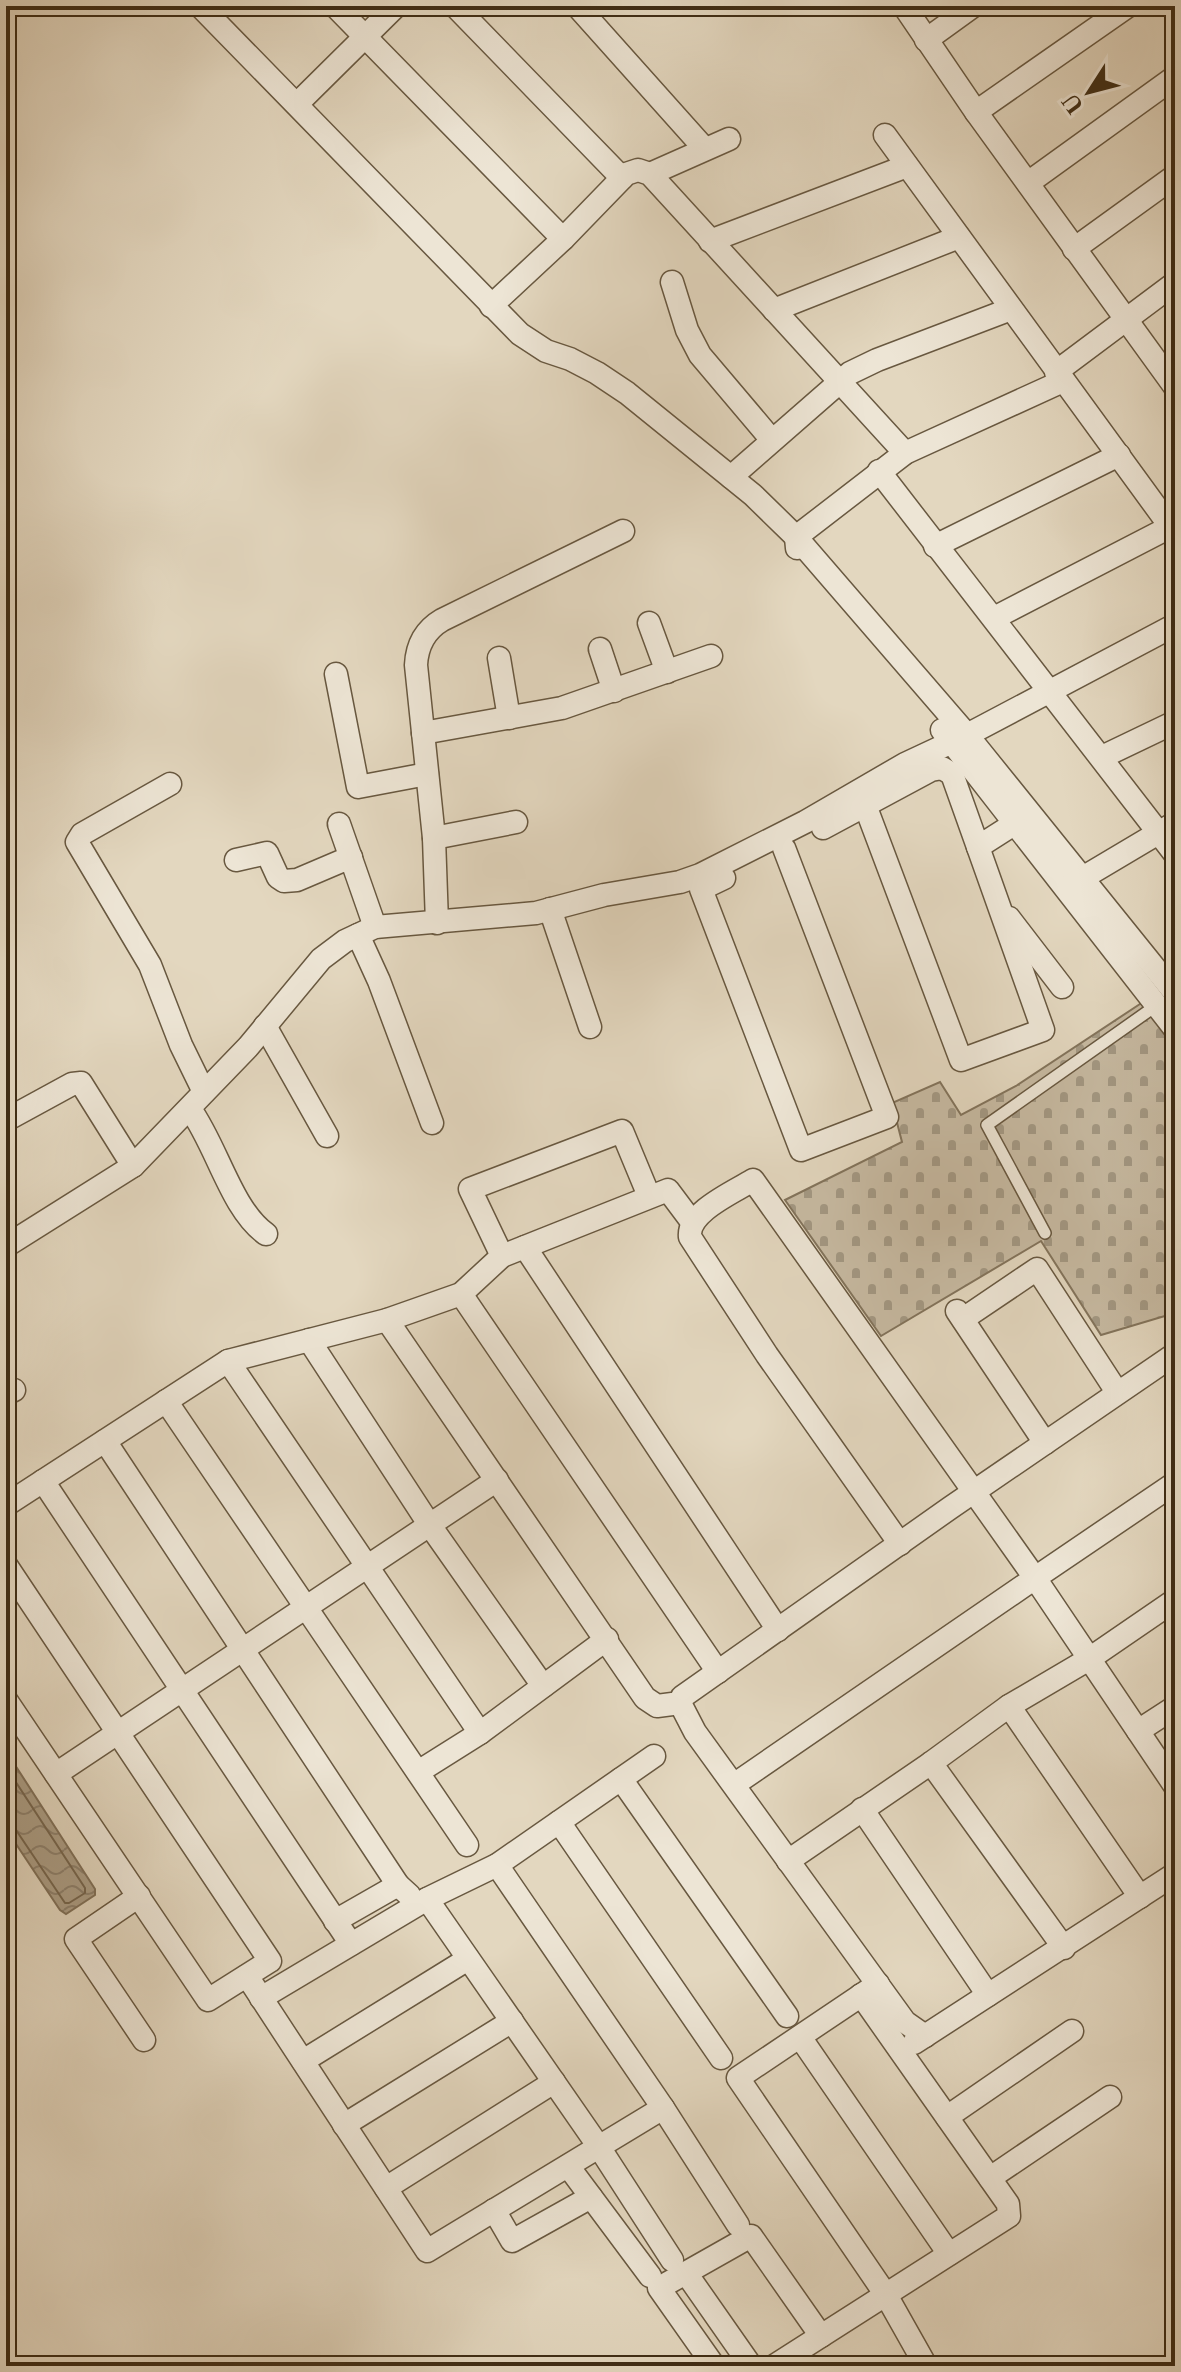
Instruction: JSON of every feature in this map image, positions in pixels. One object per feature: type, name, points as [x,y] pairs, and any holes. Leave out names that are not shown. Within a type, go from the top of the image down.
[{"type":"street","points":[[200,6],[520,334],[546,351],[584,366],[627,393],[731,477],[796,537],[1166,999],[1175,1029]]},
{"type":"street","points":[[335,6],[563,239]]},
{"type":"street","points":[[297,104],[396,6]]},
{"type":"street","points":[[455,6],[622,178]]},
{"type":"street","points":[[577,6],[704,148]]},
{"type":"street","points":[[904,6],[976,112],[1175,387]]},
{"type":"street","points":[[926,40],[973,6]]},
{"type":"street","points":[[976,112],[1128,6]]},
{"type":"street","points":[[1028,183],[1175,77]]},
{"type":"street","points":[[885,135],[1173,530],[994,618]]},
{"type":"street","points":[[650,174],[729,139]]},
{"type":"street","points":[[710,241],[907,166]]},
{"type":"street","points":[[491,306],[622,178],[638,170],[650,174],[905,453]]},
{"type":"street","points":[[1074,249],[1175,176]]},
{"type":"street","points":[[774,310],[959,237]]},
{"type":"street","points":[[672,282],[687,330],[700,355],[771,439]]},
{"type":"street","points":[[796,537],[905,453],[1060,377],[1175,283]]},
{"type":"street","points":[[731,477],[850,373],[1011,309]]},
{"type":"street","points":[[935,546],[1119,455]]},
{"type":"street","points":[[879,471],[1102,757],[1166,828],[1175,854]]},
{"type":"street","points":[[437,923],[434,838],[416,665],[420,645],[432,626],[623,531]]},
{"type":"street","points":[[649,623],[667,672]]},
{"type":"street","points":[[6,1246],[133,1166],[265,1026],[321,959],[366,931],[507,917],[680,882],[700,875],[805,822],[905,764],[1175,625]]},
{"type":"street","points":[[600,649],[614,691]]},
{"type":"street","points":[[423,733],[562,708],[711,656]]},
{"type":"street","points":[[499,658],[509,718]]},
{"type":"street","points":[[336,674],[358,787],[427,774]]},
{"type":"street","points":[[1102,757],[1175,722]]},
{"type":"street","points":[[959,738],[1014,824],[1073,884]]},
{"type":"street","points":[[784,848],[887,1117],[801,1150],[701,889],[931,770],[942,768],[952,774],[1043,1030],[961,1060],[865,805]]},
{"type":"street","points":[[170,784],[82,834],[77,842],[150,965],[181,1045],[210,1140],[244,1212],[266,1234]]},
{"type":"street","points":[[434,838],[516,822]]},
{"type":"street","points":[[339,824],[351,857],[379,981],[432,1123]]},
{"type":"street","points":[[978,847],[1014,824]]},
{"type":"street","points":[[1073,884],[1166,828]]},
{"type":"street","points":[[236,860],[267,853],[278,877],[290,881],[351,857]]},
{"type":"street","points":[[995,900],[1062,987]]},
{"type":"street","points":[[550,909],[590,1027]]},
{"type":"street","points":[[265,1026],[327,1136]]},
{"type":"street","points":[[6,1120],[72,1084],[81,1083],[133,1166]]},
{"type":"street","points":[[502,1256],[470,1189],[622,1131],[649,1196]]},
{"type":"street","points":[[900,1544],[767,1355],[690,1237],[689,1229],[697,1216],[753,1180],[1035,1578],[1175,1786]]},
{"type":"street","points":[[6,1505],[228,1361],[387,1320],[461,1294],[502,1256],[668,1190],[692,1222]]},
{"type":"street","points":[[525,1247],[778,1630]]},
{"type":"street","points":[[1045,1443],[960,1315],[1037,1269],[1117,1392]]},
{"type":"street","points":[[461,1294],[718,1672]]},
{"type":"street","points":[[387,1320],[645,1698],[657,1706],[680,1703]]},
{"type":"street","points":[[309,1340],[429,1524],[543,1686]]},
{"type":"street","points":[[774,2366],[1009,2216],[1008,2204],[901,2051],[870,1989],[788,1861],[695,1732],[680,1703],[682,1697],[1175,1354]]},
{"type":"street","points":[[228,1361],[480,1733]]},
{"type":"street","points":[[166,1401],[467,1845]]},
{"type":"street","points":[[105,1441],[398,1885],[423,1902],[468,1959],[679,2267],[751,2366]]},
{"type":"street","points":[[56,1774],[497,1480]]},
{"type":"street","points":[[43,1481],[351,1944]]},
{"type":"street","points":[[735,1784],[1175,1483]]},
{"type":"street","points":[[6,1565],[270,1961],[208,2000],[6,1700]]},
{"type":"street","points":[[788,1861],[1009,1706],[1089,1659],[1175,1600]]},
{"type":"street","points":[[418,1772],[480,1733],[607,1639]]},
{"type":"street","points":[[1009,1706],[1140,1897]]},
{"type":"street","points":[[1138,1731],[1175,1707]]},
{"type":"street","points":[[261,1998],[423,1902],[497,1865],[654,1756]]},
{"type":"street","points":[[931,1763],[1064,1948]]},
{"type":"street","points":[[621,1779],[787,2016]]},
{"type":"street","points":[[862,1809],[988,1995]]},
{"type":"street","points":[[559,1822],[721,2058]]},
{"type":"street","points":[[497,1865],[663,2108],[738,2225]]},
{"type":"street","points":[[901,2051],[1175,1874]]},
{"type":"street","points":[[335,1921],[398,1885]]},
{"type":"street","points":[[139,1896],[76,1939],[144,2040]]},
{"type":"street","points":[[303,2061],[468,1959]]},
{"type":"street","points":[[247,1976],[427,2251],[663,2108]]},
{"type":"street","points":[[870,1989],[925,2036]]},
{"type":"street","points":[[870,1989],[738,2078],[886,2295],[926,2366]]},
{"type":"street","points":[[344,2125],[512,2021]]},
{"type":"street","points":[[947,2117],[1072,2031]]},
{"type":"street","points":[[800,2037],[949,2254]]},
{"type":"street","points":[[386,2188],[554,2082]]},
{"type":"street","points":[[990,2178],[1110,2097]]},
{"type":"street","points":[[568,2166],[650,2276]]},
{"type":"street","points":[[494,2210],[512,2241],[591,2197]]},
{"type":"street","points":[[714,2366],[659,2288],[679,2267],[751,2236],[821,2336]]},
{"type":"lane","points":[[1045,1233],[987,1125],[1166,999]]},
{"type":"green space","points":[[1143,1002],[1175,1042],[1175,1313],[1101,1335],[1041,1241],[881,1336],[785,1200],[902,1142],[892,1103],[940,1082],[961,1115],[1016,1086]]},
{"type":"water","points":[[6,1751],[95,1889],[95,1895],[66,1914],[60,1910],[6,1829]]}]
